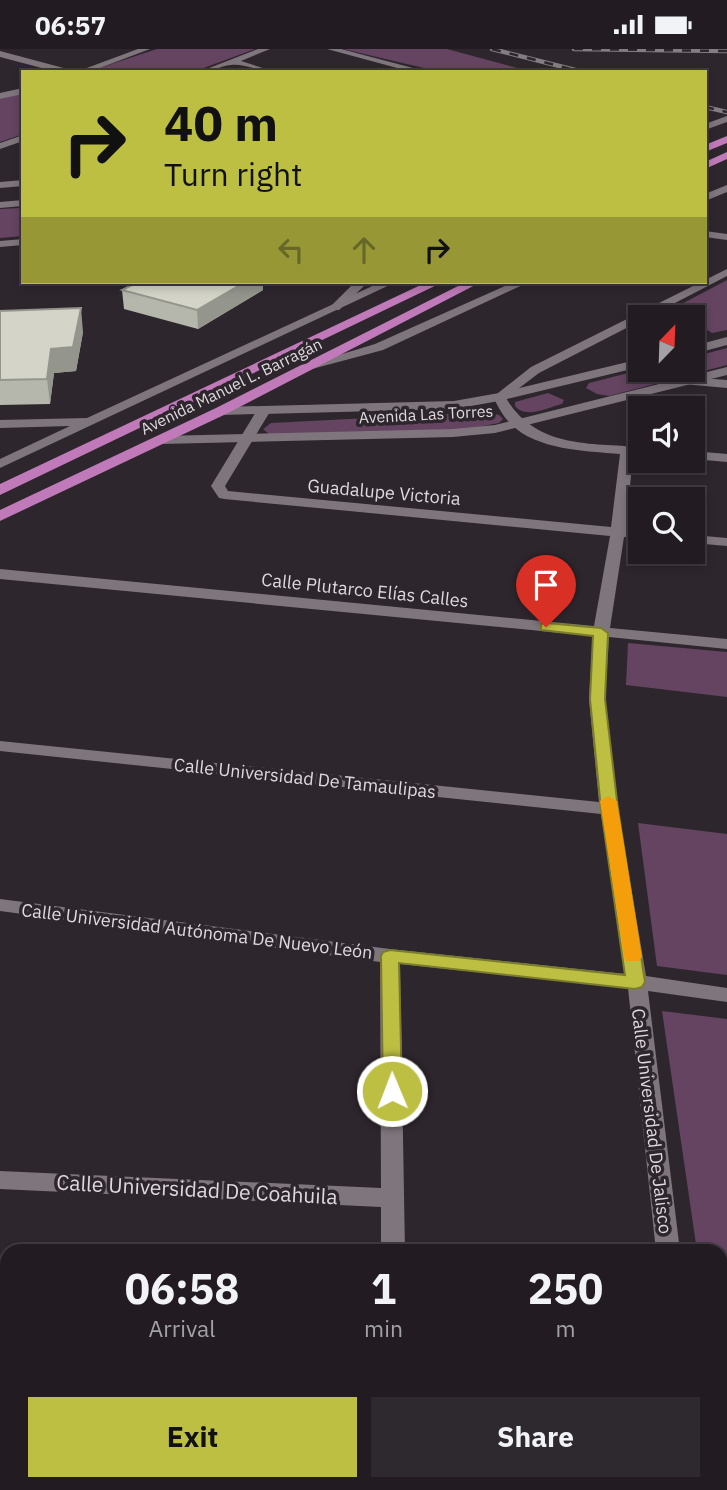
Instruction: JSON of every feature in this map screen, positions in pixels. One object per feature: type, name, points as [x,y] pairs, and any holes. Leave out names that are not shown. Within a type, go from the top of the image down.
[{"type":"highway","points":[[707,148],[727,136]]},
{"type":"highway","points":[[707,165],[727,155]]},
{"type":"highway","name":"Avenida Manuel L. Barragán","points":[[0,490],[433,284]]},
{"type":"highway","name":"Avenida Manuel L. Barragán","points":[[0,516],[221,411],[471,284]]},
{"type":"street","points":[[208,70],[266,49]]},
{"type":"street","points":[[331,49],[416,70]]},
{"type":"street","points":[[85,70],[138,50]]},
{"type":"street","points":[[0,54],[60,70]]},
{"type":"street","points":[[232,61],[264,70]]},
{"type":"street","points":[[1,96],[21,91]]},
{"type":"street","points":[[707,129],[727,119]]},
{"type":"street","points":[[707,131],[727,136]]},
{"type":"street","points":[[0,147],[21,139]]},
{"type":"street","points":[[0,147],[21,146]]},
{"type":"street","points":[[0,185],[21,183]]},
{"type":"street","points":[[707,197],[727,188]]},
{"type":"street","points":[[0,205],[21,204]]},
{"type":"street","points":[[707,234],[727,237]]},
{"type":"street","points":[[0,244],[21,242]]},
{"type":"street","points":[[707,282],[727,272]]},
{"type":"street","points":[[335,308],[357,284]]},
{"type":"street","points":[[0,464],[386,284]]},
{"type":"street","points":[[312,365],[379,347],[519,284]]},
{"type":"street","points":[[628,449],[554,440],[518,423],[499,397],[535,370],[703,284]]},
{"type":"street","points":[[705,347],[727,341]]},
{"type":"street","name":"Avenida Las Torres","points":[[221,411],[430,407],[499,397],[540,387],[581,388],[628,368]]},
{"type":"street","name":"Avenida Las Torres","points":[[705,376],[727,370]]},
{"type":"street","name":"Avenida Las Torres","points":[[161,440],[464,432],[518,423],[683,382]]},
{"type":"street","points":[[700,382],[727,384]]},
{"type":"street","points":[[540,387],[559,392],[572,402],[573,408]]},
{"type":"street","points":[[581,388],[604,401]]},
{"type":"street","name":"Guadalupe Victoria","points":[[264,410],[218,486],[224,495],[628,533]]},
{"type":"street","points":[[0,425],[93,422]]},
{"type":"street","points":[[705,456],[727,458]]},
{"type":"street","name":"Calle Universidad De Jalisco","points":[[630,473],[601,633],[597,699],[609,809],[635,982],[667,1244]]},
{"type":"street","points":[[705,540],[727,542]]},
{"type":"street","name":"Calle Plutarco Elías Calles","points":[[0,574],[727,644]]},
{"type":"street","name":"Calle Universidad De Tamaulipas","points":[[0,746],[609,809]]},
{"type":"street","name":"Calle Universidad Autónoma De Nuevo León","points":[[0,905],[390,956],[635,982],[727,995]]},
{"type":"street","points":[[390,956],[393,1244]]},
{"type":"street","name":"Calle Universidad De Coahuila","points":[[0,1179],[394,1198]]},
{"type":"shaded area","points":[[157,49],[255,49],[198,70],[93,70]]},
{"type":"shaded area","points":[[343,49],[447,49],[525,70],[432,70]]},
{"type":"shaded area","points":[[21,94],[21,135],[0,142],[0,99]]},
{"type":"shaded area","points":[[20,208],[21,236],[0,238],[0,209]]},
{"type":"shaded area","points":[[727,280],[727,330],[712,333],[705,329],[705,305],[680,305]]},
{"type":"shaded area","points":[[727,348],[727,365],[705,371],[705,354]]},
{"type":"shaded area","points":[[628,373],[628,382],[662,382],[609,396],[586,388],[589,383]]},
{"type":"shaded area","points":[[548,393],[564,400],[562,404],[531,412],[525,412],[515,406],[515,402]]},
{"type":"shaded area","points":[[485,412],[499,415],[503,419],[499,423],[467,429],[270,435],[263,429],[271,423]]},
{"type":"shaded area","points":[[628,643],[727,652],[727,697],[626,685]]},
{"type":"shaded area","points":[[638,823],[727,834],[727,975],[657,966]]},
{"type":"shaded area","points":[[662,1011],[727,1019],[727,1244],[696,1244]]},
{"type":"building","points":[[134,284],[242,284],[197,310],[122,290]]},
{"type":"building","points":[[81,308],[73,347],[51,349],[47,379],[0,380],[0,311]]},
{"type":"railway","points":[[492,49],[575,70]]},
{"type":"railway","points":[[574,49],[727,51]]},
{"type":"railway","points":[[707,107],[727,112]]},
{"type":"slow traffic","points":[[608,801],[633,957]]},
{"type":"route","points":[[392,1091],[390,956],[635,982],[636,974],[609,809],[597,699],[601,633],[546,627]]}]
